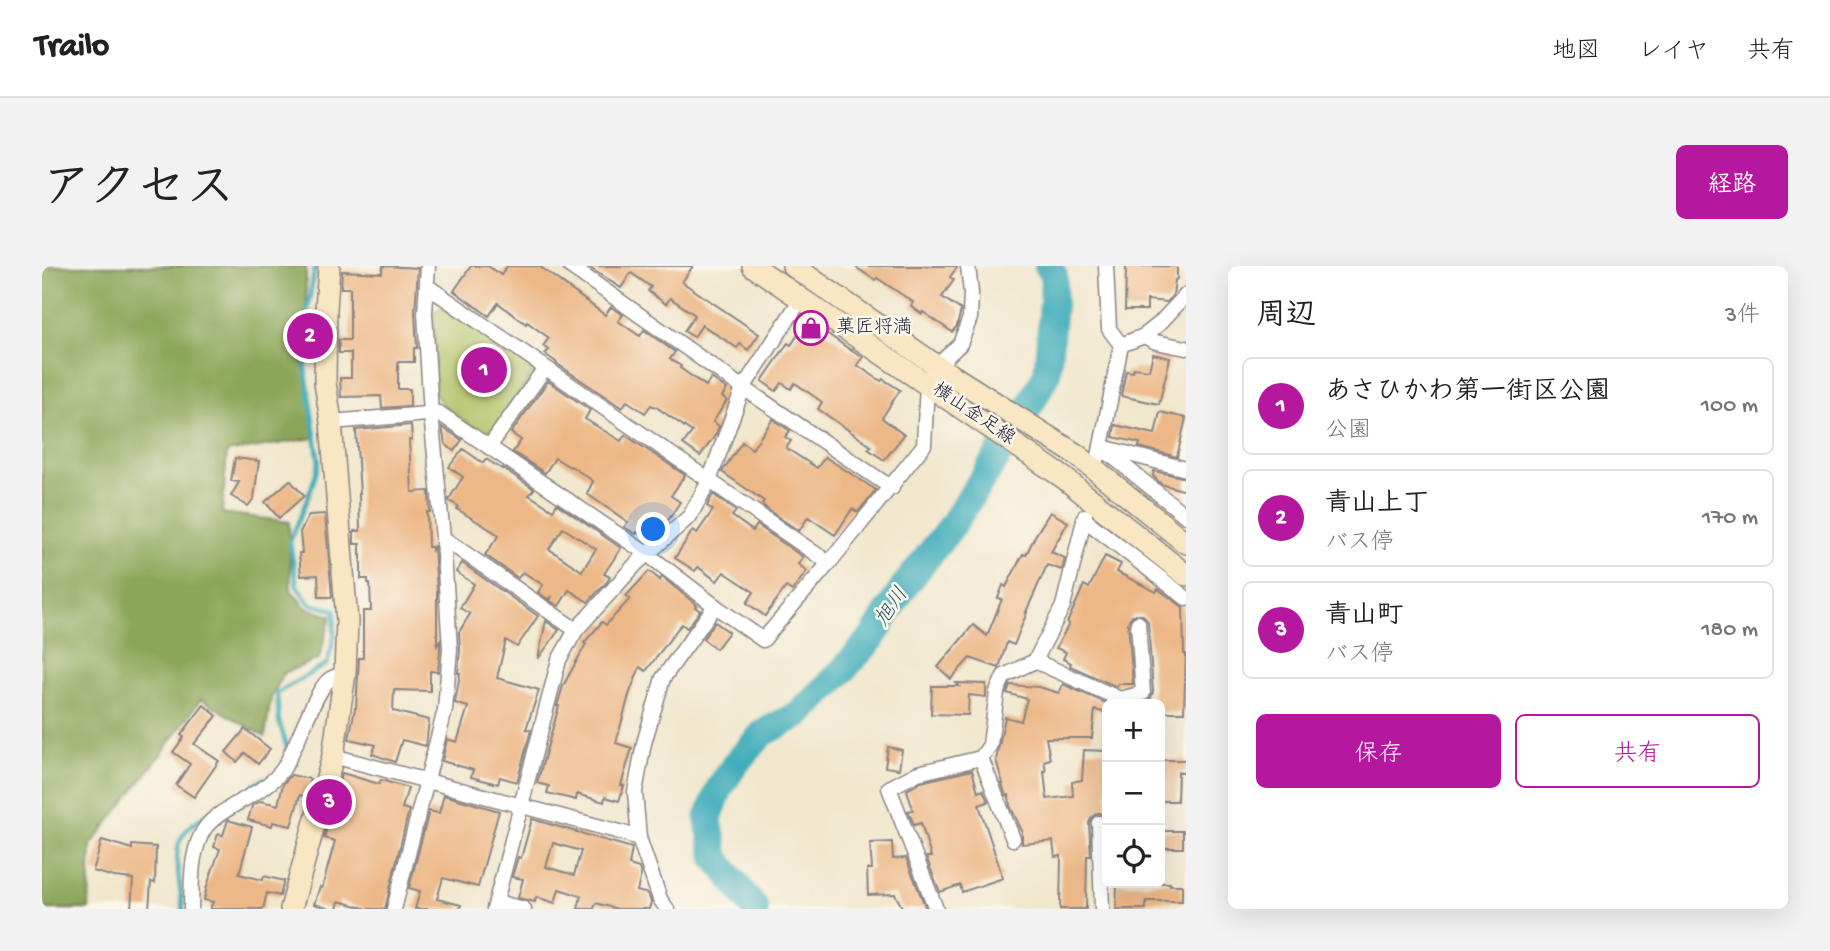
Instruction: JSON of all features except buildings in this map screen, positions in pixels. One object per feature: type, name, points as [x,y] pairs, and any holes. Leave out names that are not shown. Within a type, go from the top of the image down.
[{"type":"street","points":[[291,909],[333,756],[345,673],[347,621],[331,422],[325,382],[329,266]]},
{"type":"street","points":[[394,909],[445,710],[450,649],[425,313],[428,266]]},
{"type":"street","name":"横山金足線","points":[[753,266],[801,299],[932,375],[962,381],[1077,455],[1186,543]]},
{"type":"street","name":"横山金足線","points":[[793,266],[1186,575]]},
{"type":"street","points":[[331,422],[439,414],[647,554],[763,640],[892,488],[924,445],[932,375],[960,344],[970,318],[968,266]]},
{"type":"street","points":[[1100,451],[1121,345],[1109,328],[1106,266]]},
{"type":"street","points":[[574,267],[892,488]]},
{"type":"street","points":[[427,286],[830,563]]},
{"type":"street","points":[[1121,345],[1144,336],[1186,295]]},
{"type":"street","points":[[524,909],[495,905],[559,660],[576,630],[647,554],[690,516],[709,481],[743,387],[801,299]]},
{"type":"street","points":[[1144,336],[1156,342],[1186,348]]},
{"type":"street","points":[[489,447],[545,368]]},
{"type":"street","points":[[1100,451],[1186,469]]},
{"type":"street","points":[[1100,451],[1186,516]]},
{"type":"street","points":[[936,909],[889,788],[918,773],[981,758],[990,745],[997,692],[1004,676],[1035,660],[1063,606],[1085,517],[1186,598]]},
{"type":"street","points":[[443,538],[576,630]]},
{"type":"street","points":[[662,906],[639,838],[635,792],[644,743],[663,678],[715,606]]},
{"type":"street","points":[[1128,699],[1143,693],[1138,623]]},
{"type":"street","points":[[1035,660],[1114,699]]},
{"type":"street","points":[[191,909],[193,858],[201,832],[215,818],[264,788],[282,771],[316,698],[328,680],[345,673]]},
{"type":"street","points":[[333,756],[639,838]]},
{"type":"street","points":[[981,758],[1013,839]]},
{"type":"street","points":[[1099,823],[1102,909]]},
{"type":"green space","points":[[42,266],[306,266],[307,379],[314,438],[227,452],[222,513],[289,522],[291,590],[306,608],[331,616],[319,659],[284,673],[271,698],[265,737],[201,699],[91,845],[89,909],[42,909]]},
{"type":"green space","points":[[443,307],[532,367],[533,373],[491,433],[481,433],[443,405],[435,393],[434,312]]},
{"type":"waterway","points":[[286,752],[279,721],[277,693],[327,664],[334,637],[335,610],[310,604],[297,586],[290,542],[319,463],[302,344],[315,266]]},
{"type":"waterway","name":"旭川","points":[[755,909],[716,858],[708,819],[720,787],[736,763],[763,733],[799,714],[872,638],[903,588],[951,527],[1026,413],[1047,373],[1054,276],[1048,266]]},
{"type":"waterway","points":[[243,792],[265,778]]},
{"type":"waterway","points":[[183,909],[177,856],[179,844],[193,824],[227,802]]},
{"type":"place","name":"菓匠将満","points":[[811,328]]},
{"type":"place","name":"青山上丁","points":[[310,336]]},
{"type":"place","name":"あさひかわ第一街区公園","points":[[484,370]]},
{"type":"place","name":"青山町","points":[[329,802]]}]
